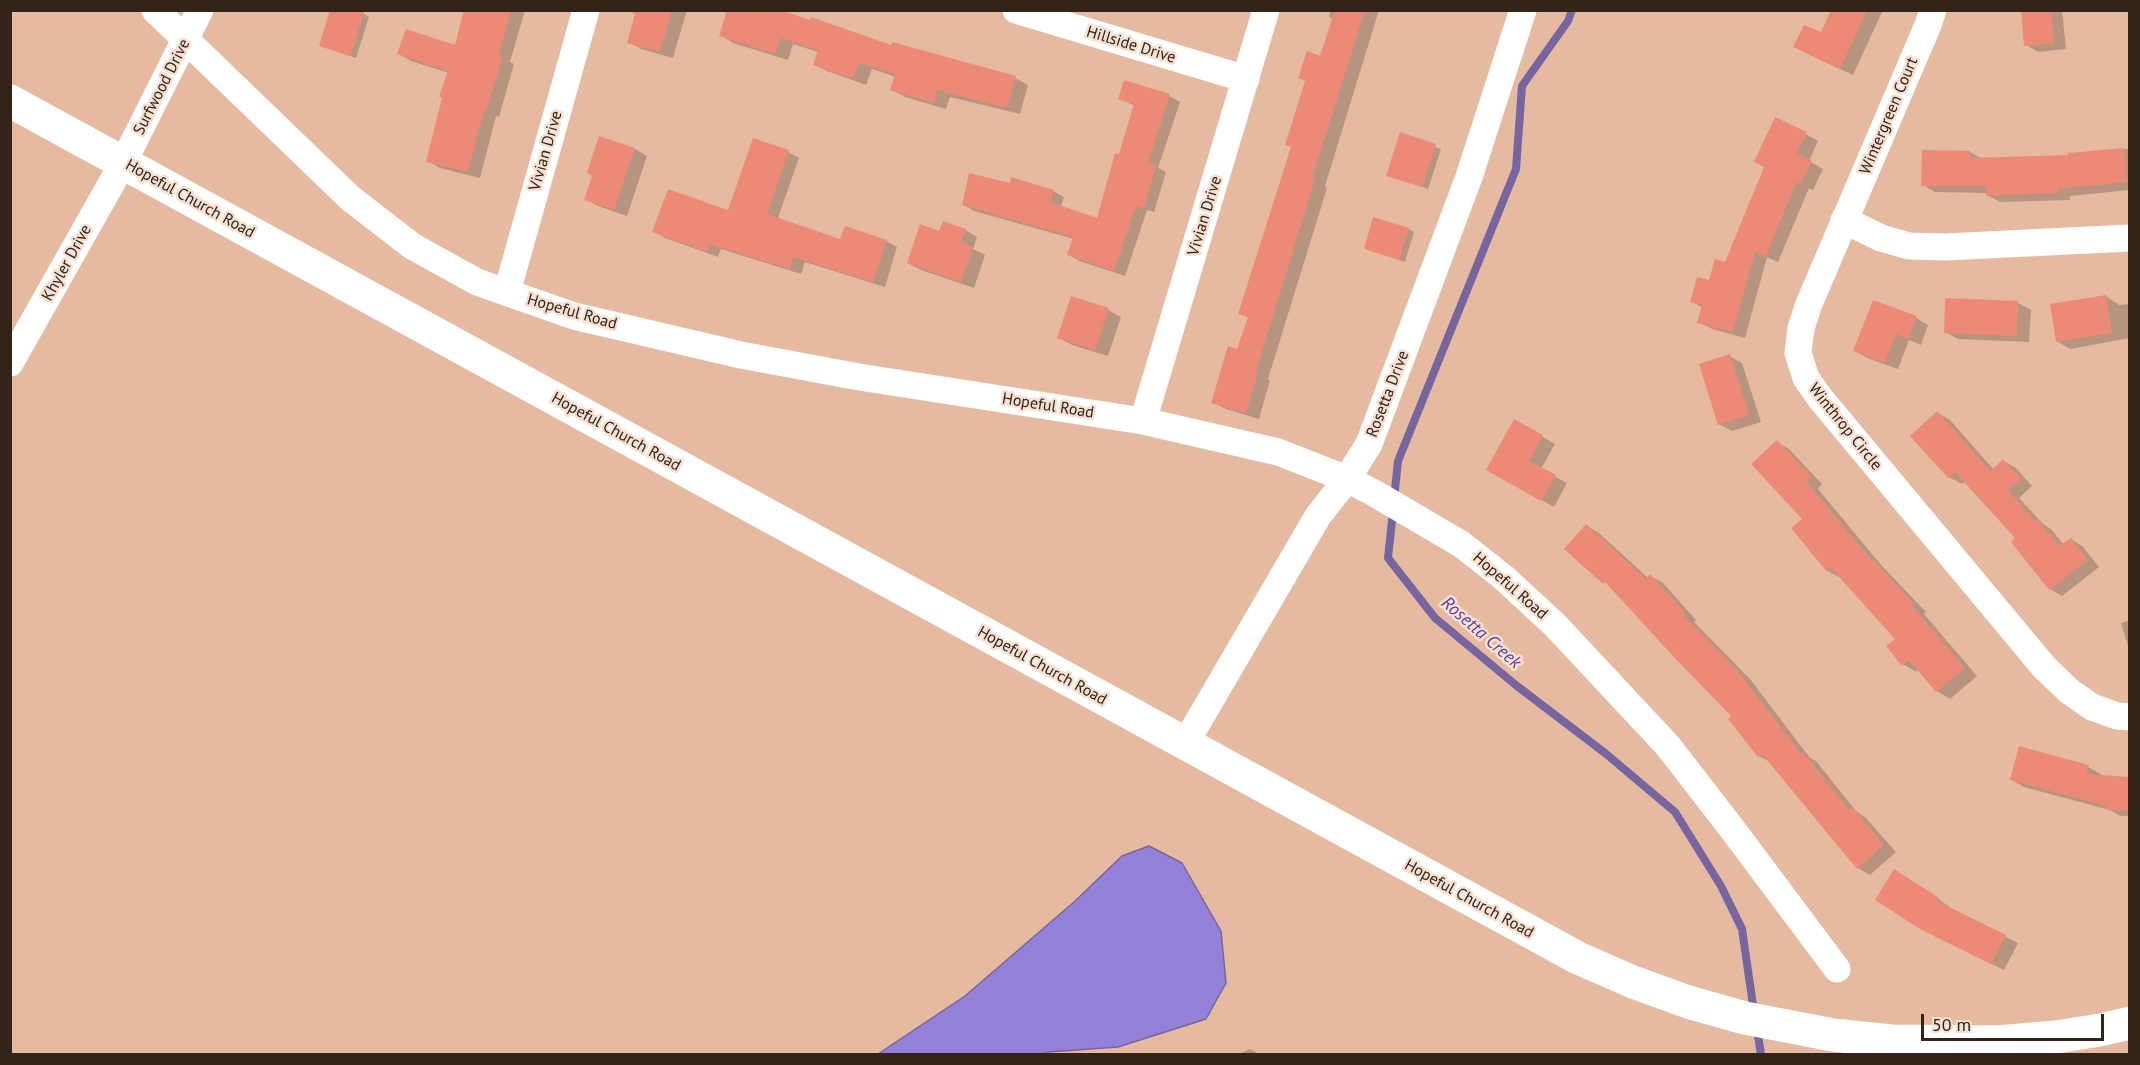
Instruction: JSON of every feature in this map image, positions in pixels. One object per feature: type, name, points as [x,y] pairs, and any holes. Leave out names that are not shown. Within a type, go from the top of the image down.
[{"type":"main road","name":"Hopeful Church Road","points":[[10,101],[1578,958],[1633,982],[1709,1008],[1765,1023],[1833,1035],[1892,1041],[1997,1042],[2056,1037],[2130,1023]]},
{"type":"street","name":"Hopeful Road","points":[[155,10],[350,198],[382,224],[445,266],[477,282],[574,316],[741,355],[859,377],[1143,421],[1278,452],[1347,479],[1374,493],[1461,544],[1503,577],[1555,625],[1668,746],[1837,969]]},
{"type":"street","name":"Surfwood Drive","points":[[123,163],[200,10]]},
{"type":"street","name":"Vivian Drive","points":[[507,292],[586,10]]},
{"type":"street","name":"Hillside Drive","points":[[1016,10],[1246,79]]},
{"type":"street","name":"Vivian Drive","points":[[1143,421],[1266,10]]},
{"type":"street","name":"Rosetta Drive","points":[[1185,744],[1318,516],[1347,479],[1369,444],[1469,177],[1523,10]]},
{"type":"street","name":"Wintergreen Court","points":[[1844,220],[1928,25],[1932,10]]},
{"type":"street","name":"Khyler Drive","points":[[12,357],[123,163]]},
{"type":"street","points":[[1844,220],[1881,238],[1908,246],[1945,247],[2130,238]]},
{"type":"street","name":"Winthrop Circle","points":[[1844,220],[1801,328],[1798,353],[1806,378],[1820,398],[2044,667],[2069,691],[2092,707],[2117,716],[2130,717]]},
{"type":"shaded area","points":[[1149,846],[1182,863],[1221,931],[1226,983],[1206,1019],[1118,1047],[1041,1054],[878,1054],[965,996],[1074,902],[1122,856]]},
{"type":"building","points":[[330,10],[365,10],[350,56],[319,46]]},
{"type":"building","points":[[464,10],[511,10],[499,55],[503,56],[486,111],[484,110],[468,172],[426,162],[442,98],[439,97],[448,71],[397,54],[406,29],[455,45]]},
{"type":"building","points":[[636,10],[672,10],[660,52],[627,43]]},
{"type":"building","points":[[727,10],[781,10],[810,20],[811,17],[891,45],[892,42],[1016,76],[1007,108],[937,90],[934,103],[890,90],[895,74],[859,63],[853,79],[813,65],[818,50],[781,38],[775,54],[719,36]]},
{"type":"building","points":[[1335,10],[1365,10],[1312,178],[1315,179],[1256,371],[1258,372],[1246,413],[1211,403],[1228,346],[1237,349],[1248,317],[1238,314],[1291,147],[1285,145],[1305,81],[1298,78],[1307,51],[1320,56]]},
{"type":"building","points":[[1831,10],[1867,10],[1840,69],[1793,47],[1804,25],[1821,32]]},
{"type":"building","points":[[2021,10],[2051,10],[2054,43],[2024,46]]},
{"type":"building","points":[[1124,80],[1170,94],[1148,163],[1156,165],[1144,208],[1136,206],[1114,271],[1067,255],[1073,237],[962,205],[969,173],[1010,183],[1011,177],[1054,190],[1050,202],[1097,218],[1115,153],[1119,154],[1134,104],[1118,99]]},
{"type":"building","points":[[1775,117],[1807,132],[1797,153],[1812,161],[1800,184],[1796,182],[1766,256],[1755,252],[1733,332],[1697,323],[1702,305],[1690,302],[1697,277],[1709,280],[1715,259],[1725,262],[1764,167],[1754,162]]},
{"type":"building","points":[[1400,132],[1436,144],[1422,187],[1386,176]]},
{"type":"building","points":[[599,136],[635,148],[614,210],[584,200],[592,176],[587,172]]},
{"type":"building","points":[[753,138],[789,150],[767,214],[840,239],[845,226],[887,240],[873,282],[793,257],[790,269],[709,244],[707,252],[652,232],[668,189],[728,210]]},
{"type":"building","points":[[2124,148],[2127,182],[2058,189],[2058,193],[1986,196],[1986,186],[1921,186],[1922,150],[1970,151],[1970,158],[2068,155],[2068,153]]},
{"type":"building","points":[[1373,217],[1409,228],[1399,260],[1364,249]]},
{"type":"building","points":[[943,221],[966,229],[961,242],[973,247],[961,282],[907,263],[920,224],[939,231]]},
{"type":"building","points":[[2106,295],[2112,333],[2056,342],[2050,304]]},
{"type":"building","points":[[1071,296],[1109,308],[1095,350],[1057,338]]},
{"type":"building","points":[[1945,298],[2018,301],[2017,336],[1944,333]]},
{"type":"building","points":[[1873,300],[1917,316],[1908,339],[1896,334],[1885,363],[1853,351]]},
{"type":"building","points":[[1730,354],[1749,415],[1718,425],[1699,364]]},
{"type":"building","points":[[1937,411],[1991,471],[2003,459],[2021,479],[2008,490],[2036,522],[2038,520],[2059,546],[2071,538],[2088,560],[2049,590],[2011,542],[2015,538],[1955,472],[1948,478],[1910,436]]},
{"type":"building","points":[[1514,419],[1543,435],[1529,461],[1556,475],[1541,501],[1486,470]]},
{"type":"building","points":[[1777,440],[1811,476],[1806,481],[1872,561],[1873,559],[1914,604],[1912,606],[1965,668],[1936,692],[1909,660],[1902,666],[1886,646],[1895,639],[1831,568],[1827,572],[1791,528],[1802,519],[1751,464]]},
{"type":"building","points":[[1586,524],[1646,579],[1650,574],[1685,612],[1683,614],[1737,670],[1801,754],[1803,752],[1849,810],[1852,807],[1884,845],[1857,869],[1762,754],[1758,757],[1728,719],[1731,716],[1605,582],[1603,584],[1564,549]]},
{"type":"building","points":[[2019,746],[2089,765],[2086,774],[2130,777],[2130,811],[2106,809],[2106,806],[2010,780]]},
{"type":"building","points":[[1894,869],[1939,898],[1937,901],[2006,935],[1991,964],[1920,929],[1875,900]]},
{"type":"waterway","name":"Rosetta Creek","points":[[1394,499],[1398,461],[1516,169],[1522,86],[1568,21],[1572,10]]},
{"type":"waterway","name":"Rosetta Creek","points":[[1393,511],[1388,558],[1435,618],[1517,686],[1605,753],[1675,812],[1721,886],[1742,929],[1754,1012]]},
{"type":"waterway","name":"Rosetta Creek","points":[[1757,1030],[1761,1054]]}]
